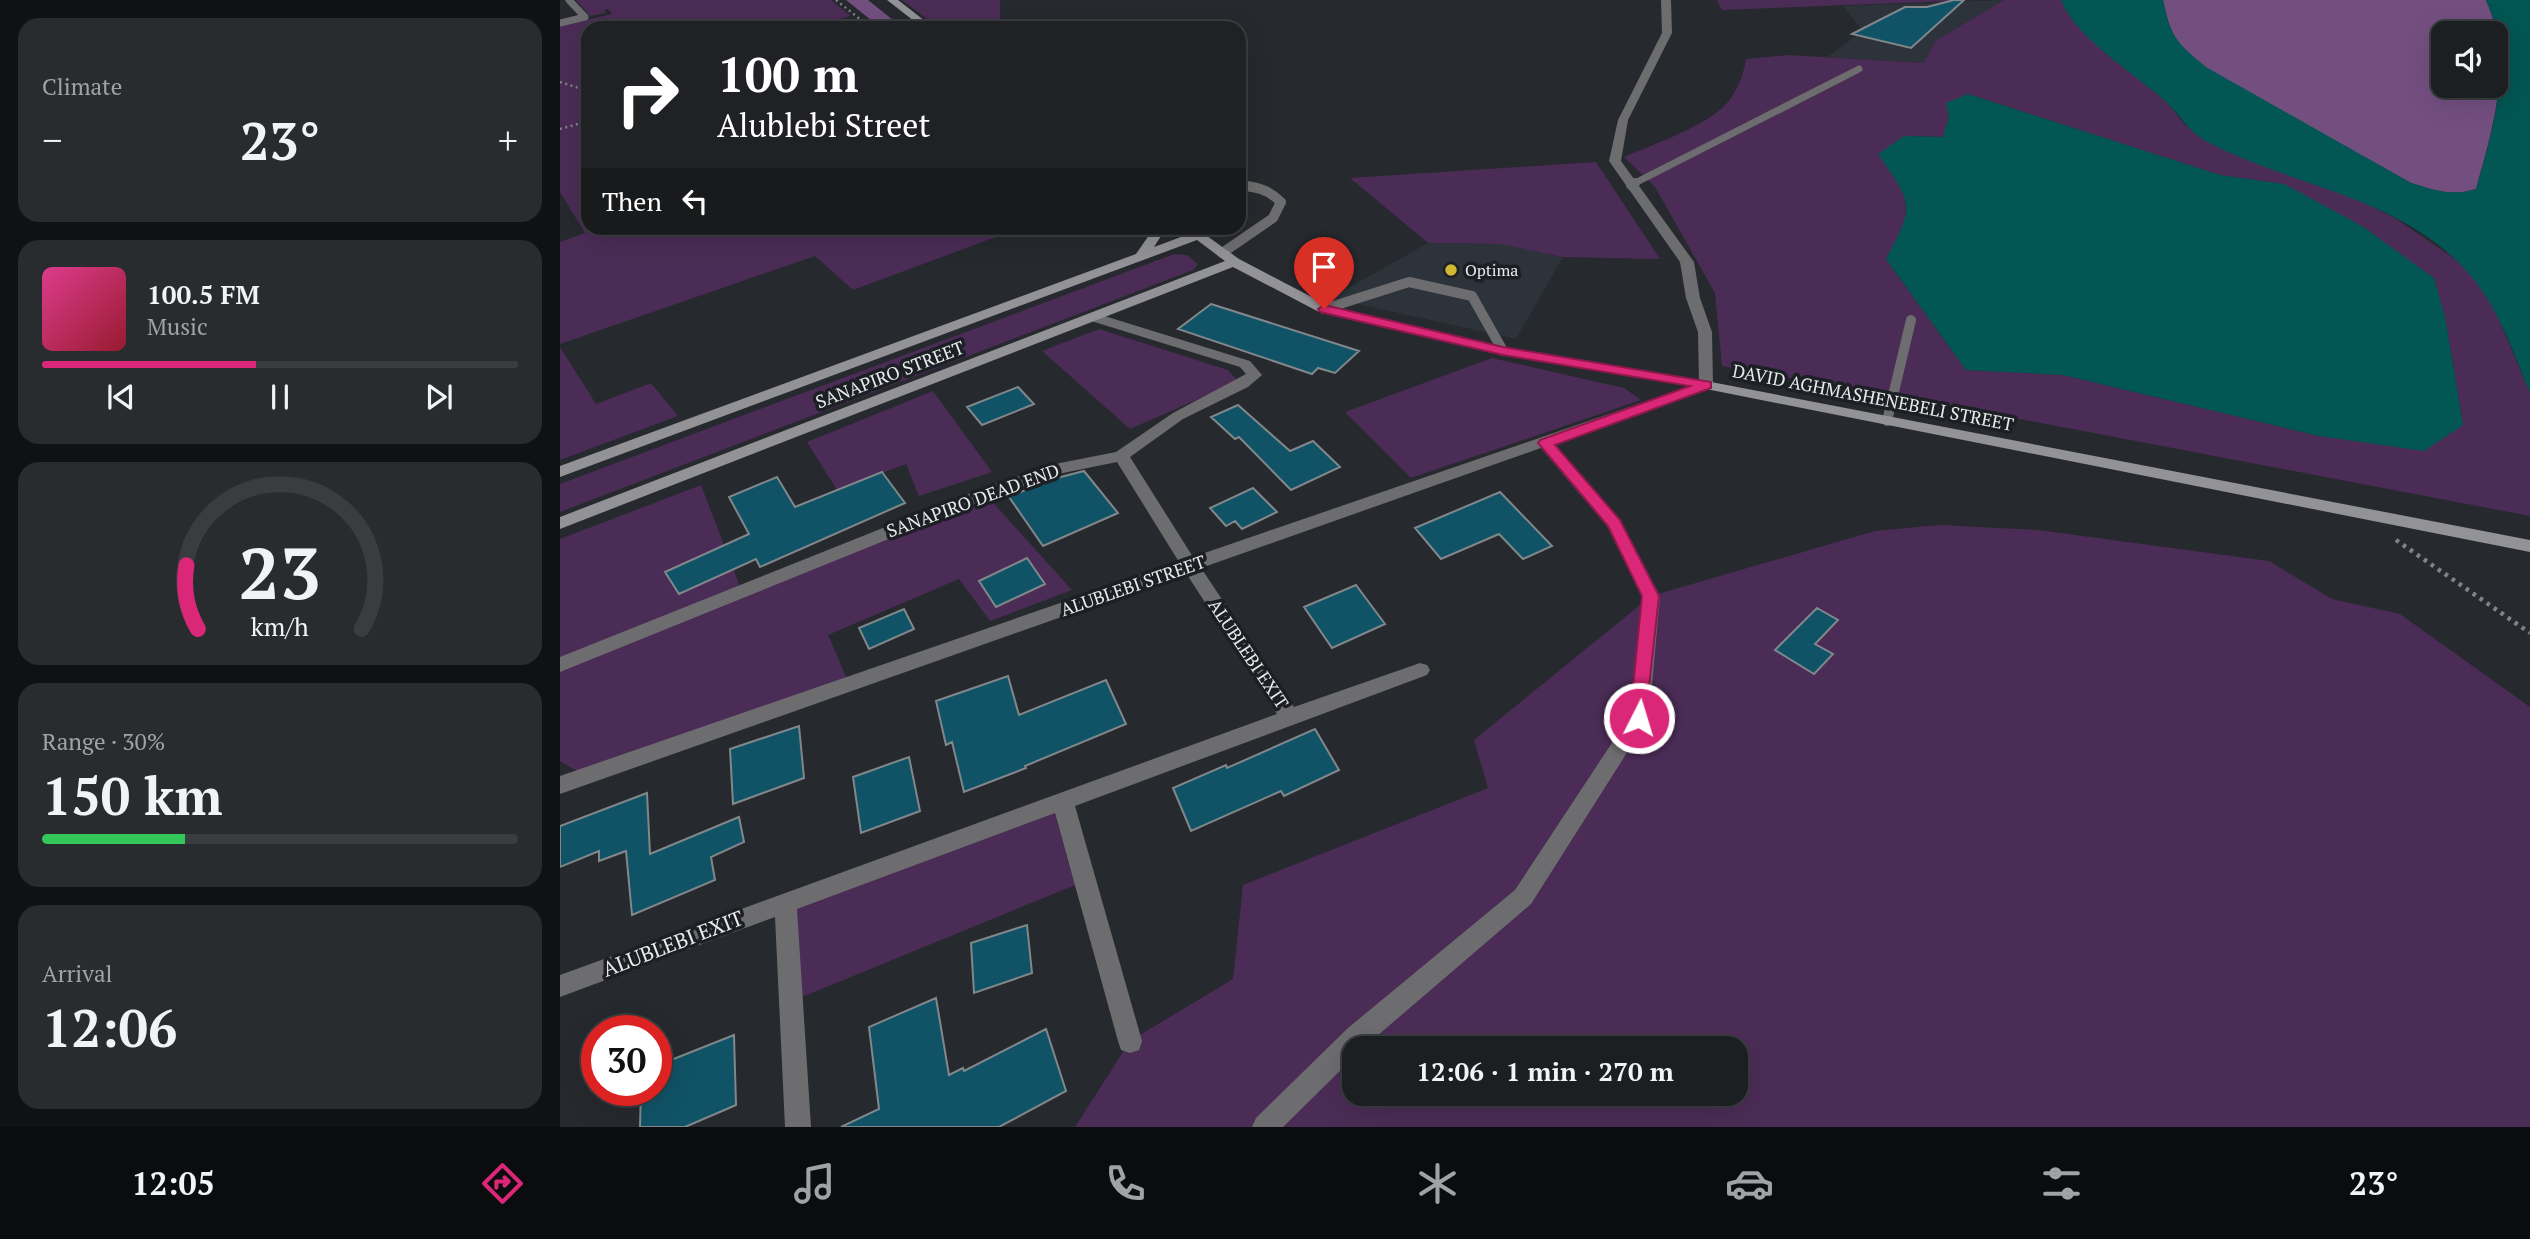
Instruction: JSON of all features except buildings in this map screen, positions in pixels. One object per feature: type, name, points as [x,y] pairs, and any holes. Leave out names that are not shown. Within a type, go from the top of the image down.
[{"type":"main road","points":[[892,0],[920,21]]},
{"type":"main road","points":[[1133,259],[1156,235]]},
{"type":"main road","name":"SANAPIRO STREET","points":[[560,472],[1133,259],[1185,235]]},
{"type":"main road","name":"DAVID AGHMASHENEBELI STREET","points":[[1199,235],[1228,257],[1324,309],[1503,351],[1706,385],[2530,546]]},
{"type":"main road","name":"SANAPIRO STREET","points":[[560,523],[1093,317],[1228,257]]},
{"type":"street","points":[[1666,0],[1667,33],[1623,120],[1615,161],[1687,262],[1693,298],[1704,332],[1706,385]]},
{"type":"street","name":"SANAPIRO DEAD END","points":[[560,665],[994,490],[1060,468],[1121,456],[1178,416],[1243,384],[1255,375],[1245,364],[1093,317]]},
{"type":"street","name":"ALUBLEBI STREET","points":[[565,778],[1190,566],[1706,385]]},
{"type":"street","points":[[1265,1127],[1357,1037],[1522,897],[1639,718],[1651,596],[1614,523],[1545,443]]},
{"type":"street","name":"ALUBLEBI EXIT","points":[[560,986],[1290,717],[1121,456]]},
{"type":"street","points":[[1290,717],[1420,670]]},
{"type":"street","points":[[1062,802],[1130,1041]]},
{"type":"street","points":[[785,901],[798,1127]]},
{"type":"lane","points":[[560,23],[585,17],[569,0]]},
{"type":"lane","points":[[1631,185],[1859,69]]},
{"type":"lane","points":[[1228,257],[1280,210],[1281,202],[1273,194],[1246,187]]},
{"type":"lane","points":[[1324,309],[1409,282],[1472,296],[1503,351]]},
{"type":"lane","points":[[1887,421],[1911,320]]},
{"type":"path","points":[[836,0],[862,21]]},
{"type":"path","points":[[560,82],[581,89]]},
{"type":"path","points":[[560,129],[581,123]]},
{"type":"path","points":[[2358,513],[2530,634]]},
{"type":"shaded area","points":[[576,0],[831,0],[851,16],[831,21],[582,21],[612,14],[608,9],[604,10],[606,13],[590,16]]},
{"type":"shaded area","points":[[846,0],[868,0],[894,21],[872,21]]},
{"type":"shaded area","points":[[902,0],[1000,0],[1000,19],[1003,21],[930,21]]},
{"type":"shaded area","points":[[1717,0],[1978,0],[1722,10]]},
{"type":"shaded area","points":[[2004,0],[1935,41],[1924,63],[1827,57],[1863,31],[1843,6]]},
{"type":"shaded area","points":[[2004,0],[2061,0],[2082,31],[2165,100],[2186,126],[2365,203],[2395,218],[2458,261],[2479,284],[2494,308],[2530,393],[2530,516],[1941,404],[1722,366],[1715,293],[1655,187],[1624,157],[1689,129],[1722,108],[1738,85],[1746,59],[1789,55],[1924,63],[1935,41]],"holes":[[[1968,94],[2220,175],[2284,184],[2434,278],[2445,317],[2463,425],[2319,436],[2063,375],[1966,370],[1886,259],[1906,223],[1904,136],[1944,137],[1949,117]]]},
{"type":"shaded area","points":[[2061,0],[2163,0],[2169,23],[2177,39],[2206,67],[2411,183],[2451,192],[2476,189],[2497,98],[2508,98],[2508,21],[2493,21],[2486,0],[2530,0],[2530,393],[2509,341],[2483,293],[2460,264],[2433,240],[2370,206],[2269,169],[2204,140],[2193,132],[2163,99],[2093,42]]},
{"type":"shaded area","points":[[2163,0],[2486,0],[2493,21],[2431,21],[2431,98],[2497,98],[2476,189],[2451,192],[2411,183],[2206,68],[2188,53],[2172,32]]},
{"type":"shaded area","points":[[581,21],[581,226],[560,192],[560,26]]},
{"type":"shaded area","points":[[1968,94],[2220,175],[2284,184],[2362,226],[2434,278],[2445,317],[2463,425],[2424,451],[2319,436],[2063,375],[1966,370],[1886,259],[1902,226],[1906,205],[1898,184],[1878,154],[1904,136],[1943,137],[1949,117],[1946,103]]},
{"type":"shaded area","points":[[1596,162],[1660,259],[1563,257],[1500,244],[1428,243],[1350,178]]},
{"type":"shaded area","points":[[581,234],[1001,235],[853,290],[815,256],[560,344],[560,242]]},
{"type":"shaded area","points":[[1428,243],[1500,244],[1563,257],[1516,339],[1330,298]]},
{"type":"shaded area","points":[[1174,254],[1187,255],[1198,264],[1193,270],[560,512],[560,484]]},
{"type":"shaded area","points":[[1099,329],[1228,370],[1236,379],[1226,387],[1130,429],[1042,351]]},
{"type":"shaded area","points":[[560,347],[596,404],[651,383],[678,416],[560,460]]},
{"type":"shaded area","points":[[1492,358],[1624,388],[1641,400],[1411,478],[1345,412]]},
{"type":"shaded area","points":[[933,391],[992,472],[919,496],[906,464],[837,490],[807,442]]},
{"type":"shaded area","points":[[701,485],[741,589],[560,662],[560,539]]},
{"type":"shaded area","points":[[988,497],[1072,590],[990,621],[959,579],[828,635],[848,681],[583,775],[560,761],[560,670]]},
{"type":"shaded area","points":[[1938,525],[2038,530],[2269,561],[2332,599],[2400,614],[2530,707],[2530,1127],[1075,1127],[1130,1041],[1233,979],[1243,885],[1488,788],[1474,740],[1651,596],[1875,531]]},
{"type":"shaded area","points":[[1054,811],[1075,885],[802,997],[795,908]]},
{"type":"place","name":"Optima","points":[[1451,270]]},
{"type":"route","points":[[1324,309],[1503,351],[1706,385],[1545,443],[1614,523],[1651,596],[1639,718]]}]
